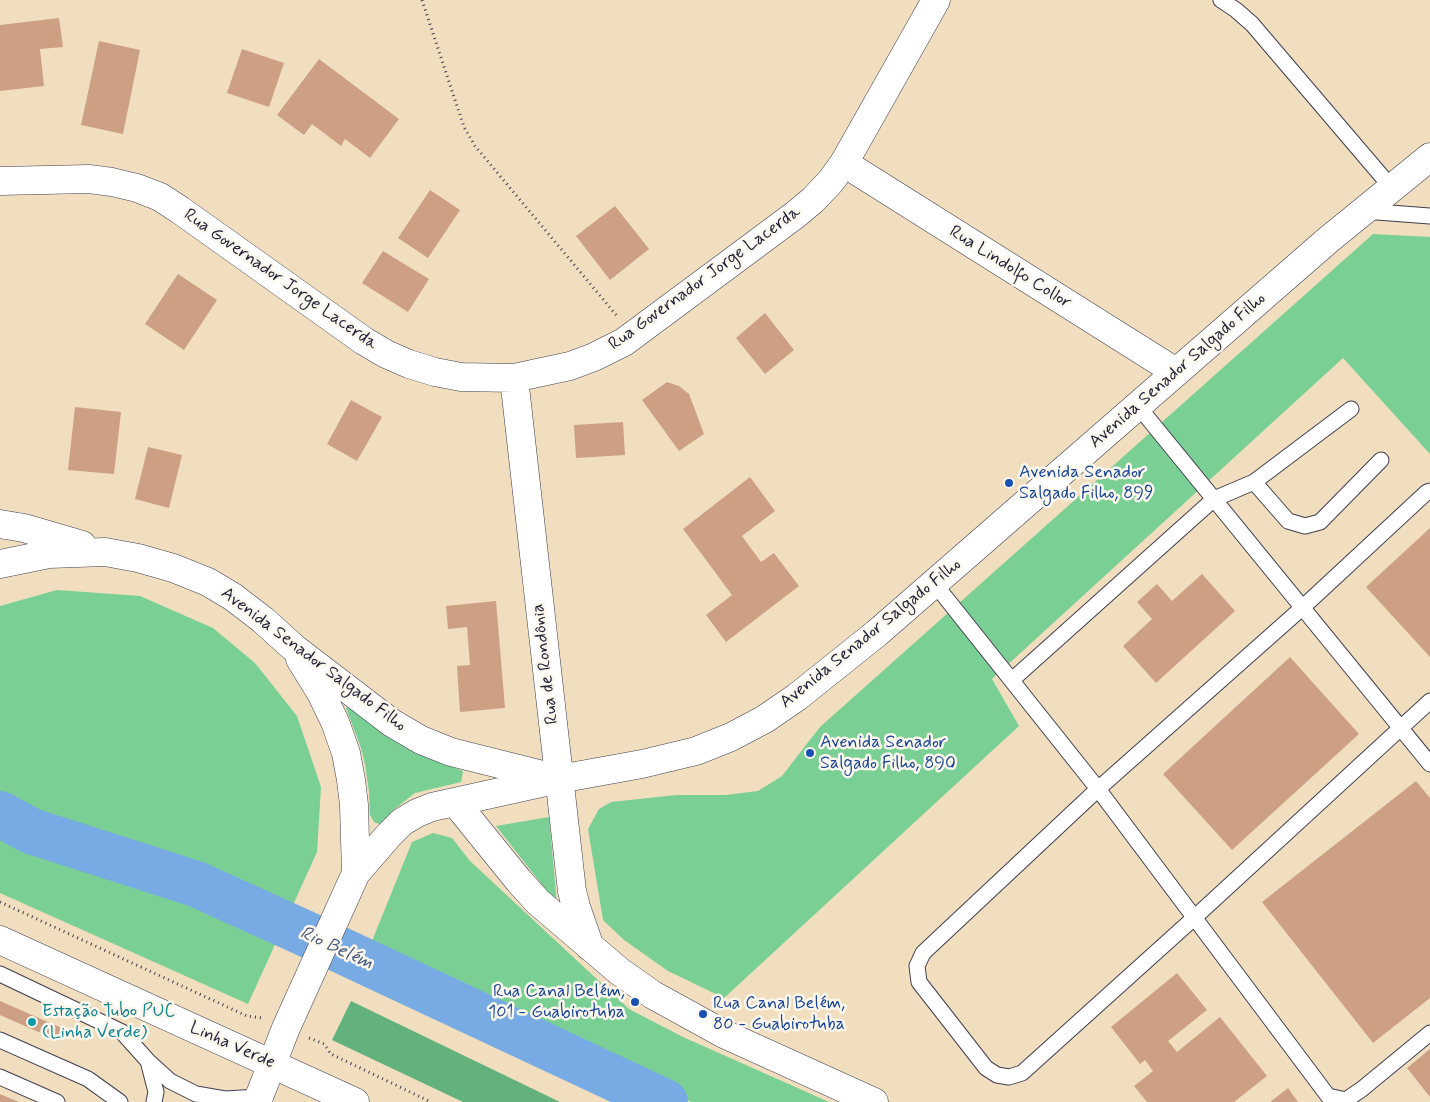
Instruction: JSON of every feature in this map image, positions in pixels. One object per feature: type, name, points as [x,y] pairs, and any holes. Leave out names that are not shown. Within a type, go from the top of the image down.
[{"type":"main road","name":"Rua Governador Jorge Lacerda","points":[[0,181],[89,179],[137,188],[160,197],[180,210],[364,341],[386,354],[435,372],[461,377],[514,378],[570,366],[610,350],[634,335],[795,215],[819,194],[844,164],[936,0]]},
{"type":"main road","name":"Avenida Senador Salgado Filho","points":[[0,564],[49,554],[105,552],[138,558],[173,568],[208,582],[233,597],[263,620],[294,648],[392,723],[421,740],[459,754],[559,779],[668,759],[696,751],[731,737],[765,719],[797,697],[844,660],[1362,211],[1430,158]]},
{"type":"main road","name":"Rua Lindolfo Collor","points":[[844,164],[1176,372]]},
{"type":"main road","name":"Rua de Rondônia","points":[[514,378],[572,891],[590,947]]},
{"type":"main road","points":[[0,524],[24,528],[105,552]]},
{"type":"main road","points":[[294,648],[321,693],[335,722],[346,753],[352,780],[354,804],[356,874]]},
{"type":"main road","points":[[258,1099],[286,1028],[356,874],[388,836],[402,822],[417,813],[455,802],[559,779]]},
{"type":"main road","points":[[455,802],[538,902],[619,971],[653,995],[724,1034],[874,1102]]},
{"type":"main road","name":"Linha Verde","points":[[0,940],[355,1102]]},
{"type":"lane","points":[[1221,0],[1252,24],[1392,187]]},
{"type":"lane","points":[[1362,211],[1430,216]]},
{"type":"lane","points":[[1138,406],[1430,764]]},
{"type":"lane","points":[[1012,680],[1214,499],[1254,482],[1350,409]]},
{"type":"lane","points":[[1254,482],[1288,521],[1305,526],[1320,522],[1381,460]]},
{"type":"lane","points":[[1430,491],[1426,492],[1302,608],[1098,789],[923,953],[917,966],[919,982],[986,1068],[996,1075],[1009,1076],[1022,1073],[1430,701]]},
{"type":"lane","points":[[934,583],[1098,789],[1328,1096],[1346,1100],[1430,1033]]},
{"type":"lane","points":[[0,974],[122,1032],[148,1061],[170,1081],[196,1094],[226,1099],[258,1099]]},
{"type":"lane","points":[[0,1040],[88,1079],[120,1102]]},
{"type":"lane","points":[[148,1061],[156,1092],[154,1102]]},
{"type":"lane","points":[[0,1077],[57,1102]]},
{"type":"path","points":[[422,0],[454,100],[464,127],[475,146],[634,335]]},
{"type":"path","points":[[0,902],[247,1016],[259,1017]]},
{"type":"path","points":[[324,1044],[331,1054],[431,1102]]},
{"type":"green space","points":[[1373,234],[1430,237],[1430,454],[1343,358],[992,679],[1019,726],[724,998],[668,971],[624,940],[603,920],[588,829],[599,809],[611,802],[676,795],[726,795],[758,791],[782,776],[820,727]]},
{"type":"green space","points":[[57,590],[140,596],[213,628],[255,663],[297,716],[321,787],[317,852],[248,1004],[0,893],[0,606]]},
{"type":"green space","points":[[352,705],[426,757],[463,771],[461,782],[415,793],[392,811],[382,825],[374,822],[370,815],[365,764],[346,708]]},
{"type":"green space","points":[[549,817],[557,904],[496,826]]},
{"type":"green space","points":[[433,833],[452,838],[470,861],[629,1009],[683,1037],[829,1102],[691,1102],[372,941],[412,842]]},
{"type":"green space","points":[[351,1001],[560,1102],[463,1102],[332,1040]]},
{"type":"building","points":[[59,18],[63,47],[40,49],[44,86],[0,91],[0,25]]},
{"type":"building","points":[[99,41],[140,50],[123,134],[81,125]]},
{"type":"building","points":[[242,49],[284,63],[269,107],[227,93]]},
{"type":"building","points":[[319,59],[399,119],[370,158],[345,139],[341,146],[312,124],[304,135],[277,115]]},
{"type":"building","points":[[430,190],[460,210],[428,258],[398,238]]},
{"type":"building","points":[[615,206],[649,249],[610,280],[576,236]]},
{"type":"building","points":[[383,251],[429,279],[408,312],[362,283]]},
{"type":"building","points":[[178,274],[217,300],[184,350],[145,324]]},
{"type":"building","points":[[765,313],[794,350],[765,374],[736,338]]},
{"type":"building","points":[[667,382],[679,386],[689,394],[704,434],[679,451],[642,400]]},
{"type":"building","points":[[351,400],[382,417],[357,461],[327,444]]},
{"type":"building","points":[[75,407],[121,412],[114,474],[68,470]]},
{"type":"building","points":[[623,422],[625,455],[576,458],[574,425]]},
{"type":"building","points":[[148,447],[182,455],[169,508],[135,499]]},
{"type":"building","points":[[750,477],[775,511],[742,536],[761,562],[774,553],[799,586],[726,642],[706,615],[732,595],[683,529]]},
{"type":"building","points":[[1430,528],[1430,657],[1366,587]]},
{"type":"building","points":[[1202,574],[1235,611],[1156,683],[1123,646],[1152,619],[1137,602],[1157,584],[1172,601]]},
{"type":"building","points":[[496,601],[505,708],[460,712],[457,666],[470,665],[467,627],[448,629],[446,606]]},
{"type":"building","points":[[1290,657],[1359,734],[1232,850],[1163,774]]},
{"type":"building","points":[[1416,781],[1430,798],[1430,998],[1373,1043],[1262,902]]},
{"type":"building","points":[[1177,973],[1207,1010],[1168,1041],[1177,1052],[1220,1017],[1267,1076],[1234,1102],[1147,1102],[1134,1086],[1153,1071],[1145,1060],[1140,1064],[1111,1027]]},
{"type":"building","name":"Estação Tubo PUC (Linha Verde)","points":[[0,1001],[64,1029],[59,1041],[0,1015]]},
{"type":"building","points":[[1430,1049],[1430,1097],[1407,1068]]},
{"type":"building","points":[[1288,1088],[1298,1102],[1270,1102]]},
{"type":"building","points":[[0,1094],[19,1102],[0,1102]]},
{"type":"waterway","name":"Rio Belém","points":[[0,814],[31,831],[196,884],[665,1102]]},
{"type":"place","name":"Avenida Senador Salgado Filho, 899","points":[[1009,483]]},
{"type":"place","name":"Avenida Senador Salgado Filho, 890","points":[[810,753]]},
{"type":"place","name":"Rua Canal Belém, 101 - Guabirotuba","points":[[635,1002]]},
{"type":"place","name":"Rua Canal Belém, 80 - Guabirotuba","points":[[703,1014]]},
{"type":"place","name":"Estação Tubo PUC (Linha Verde)","points":[[32,1022]]}]
